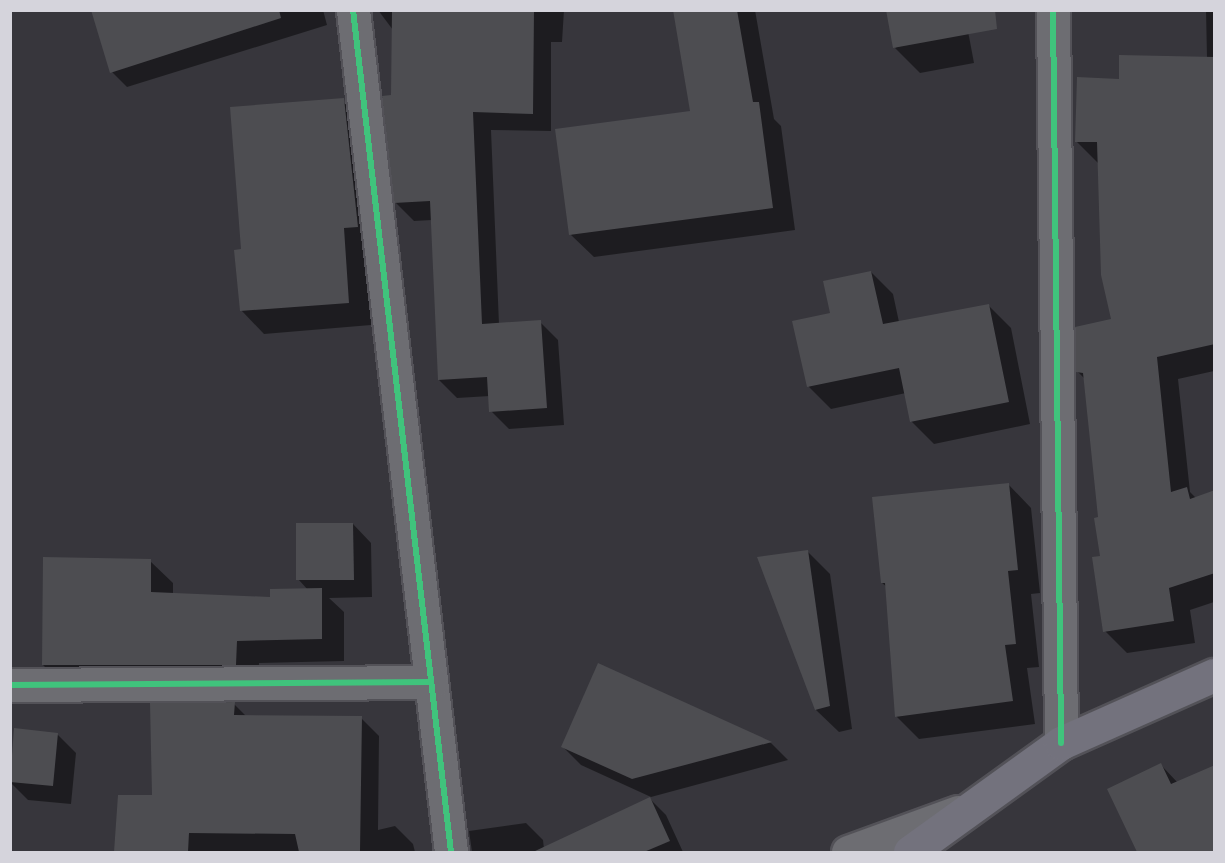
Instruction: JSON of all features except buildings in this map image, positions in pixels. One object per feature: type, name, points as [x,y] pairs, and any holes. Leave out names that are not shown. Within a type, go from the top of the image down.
[{"type":"highway","points":[[910,852],[1061,743],[1215,675]]},
{"type":"street","points":[[353,10],[451,852]]},
{"type":"street","points":[[1053,10],[1061,743]]},
{"type":"street","points":[[10,685],[431,682]]},
{"type":"street","points":[[848,852],[976,806]]},
{"type":"cycle path","points":[[353,10],[451,852]]},
{"type":"cycle path","points":[[1053,10],[1061,743]]},
{"type":"cycle path","points":[[10,685],[431,682]]}]
